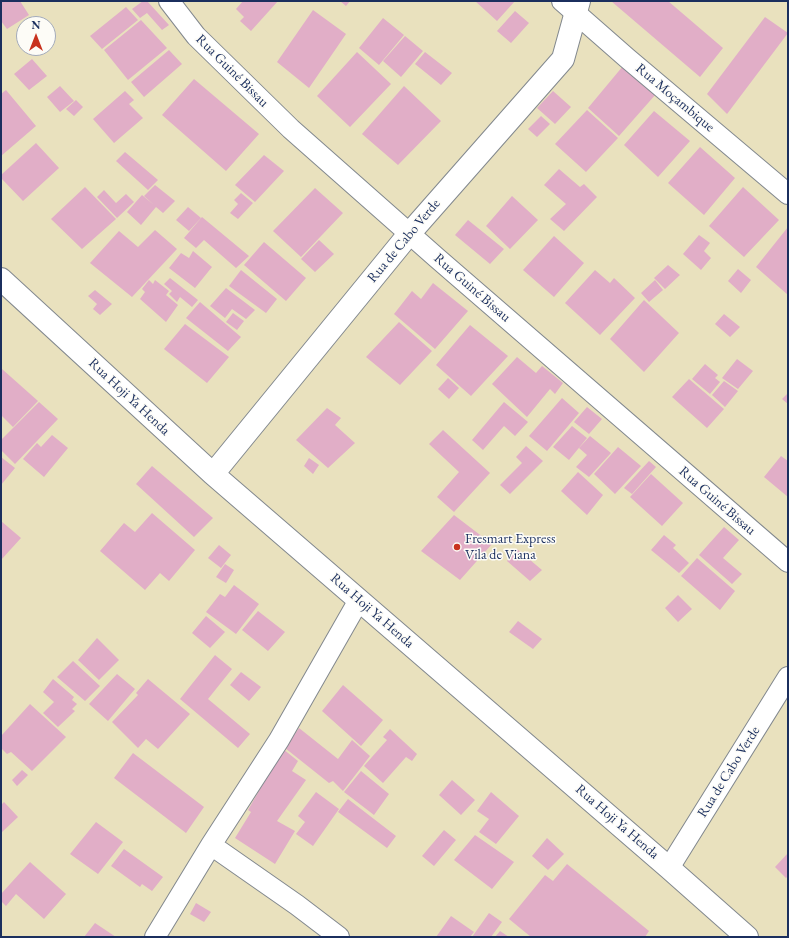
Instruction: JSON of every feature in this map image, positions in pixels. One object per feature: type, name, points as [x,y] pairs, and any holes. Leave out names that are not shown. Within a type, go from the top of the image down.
[{"type":"main road","name":"Rua de Cabo Verde","points":[[213,474],[409,234],[563,59],[572,5]]},
{"type":"main road","name":"Rua Hoji Ya Henda","points":[[1,279],[213,474],[748,937]]},
{"type":"street","name":"Rua Guiné Bissau","points":[[168,1],[196,36],[291,129],[409,234],[788,562]]},
{"type":"street","name":"Rua Moçambique","points":[[572,5],[627,58],[788,194]]},
{"type":"street","points":[[155,937],[211,845],[279,740],[360,600]]},
{"type":"street","name":"Rua de Cabo Verde","points":[[669,868],[788,677]]},
{"type":"street","points":[[211,845],[297,905],[339,937]]},
{"type":"building","points":[[1,1],[20,1],[29,15],[16,16],[16,23],[7,29],[1,21]]},
{"type":"building","points":[[143,1],[147,1],[169,25],[162,30],[147,13],[140,18],[132,9]]},
{"type":"building","points":[[243,1],[278,1],[251,31],[240,21],[244,17],[236,9]]},
{"type":"building","points":[[340,1],[350,1],[346,6]]},
{"type":"building","points":[[475,1],[515,1],[497,21]]},
{"type":"building","points":[[611,1],[668,1],[723,48],[700,77]]},
{"type":"building","points":[[126,7],[138,20],[102,49],[90,36]]},
{"type":"building","points":[[313,10],[346,34],[309,88],[277,62]]},
{"type":"building","points":[[515,11],[529,23],[511,43],[497,31]]},
{"type":"building","points":[[765,17],[788,33],[727,114],[707,94]]},
{"type":"building","points":[[383,18],[404,35],[379,65],[359,48]]},
{"type":"building","points":[[141,20],[167,48],[128,80],[104,50]]},
{"type":"building","points":[[405,36],[423,51],[401,77],[383,61]]},
{"type":"building","points":[[169,50],[182,64],[144,97],[131,82]]},
{"type":"building","points":[[357,52],[391,84],[350,127],[317,96]]},
{"type":"building","points":[[425,52],[452,73],[441,85],[415,64]]},
{"type":"building","points":[[32,59],[47,76],[29,90],[14,74]]},
{"type":"building","points":[[623,66],[656,94],[619,136],[588,108]]},
{"type":"building","points":[[194,79],[259,134],[226,171],[162,115]]},
{"type":"building","points":[[60,86],[74,101],[60,112],[47,97]]},
{"type":"building","points":[[404,86],[441,121],[398,165],[362,134]]},
{"type":"building","points":[[6,90],[36,126],[1,156],[1,94]]},
{"type":"building","points":[[125,91],[134,100],[129,104],[143,118],[114,143],[93,119]]},
{"type":"building","points":[[553,91],[571,107],[555,124],[537,108]]},
{"type":"building","points":[[76,100],[83,107],[74,116],[66,109]]},
{"type":"building","points":[[587,110],[618,138],[586,172],[555,144]]},
{"type":"building","points":[[654,111],[690,141],[658,177],[624,145]]},
{"type":"building","points":[[541,116],[550,124],[537,137],[528,129]]},
{"type":"building","points":[[36,143],[59,168],[23,201],[1,178],[1,175]]},
{"type":"building","points":[[700,147],[735,178],[704,215],[668,183]]},
{"type":"building","points":[[125,152],[158,180],[148,190],[116,161]]},
{"type":"building","points":[[264,155],[284,171],[255,202],[235,185]]},
{"type":"building","points":[[559,169],[580,187],[584,184],[597,197],[564,231],[550,219],[566,204],[544,185]]},
{"type":"building","points":[[155,185],[175,201],[163,213],[156,207],[141,225],[127,212],[142,195],[154,205],[144,196]]},
{"type":"building","points":[[85,187],[116,219],[82,249],[51,219]]},
{"type":"building","points":[[743,187],[779,220],[744,257],[709,226]]},
{"type":"building","points":[[315,188],[343,213],[301,257],[273,231]]},
{"type":"building","points":[[104,190],[116,203],[126,194],[134,202],[117,218],[97,197]]},
{"type":"building","points":[[241,193],[253,203],[238,219],[230,213],[238,204],[234,200]]},
{"type":"building","points":[[512,196],[538,220],[510,249],[486,226]]},
{"type":"building","points":[[188,207],[201,218],[189,231],[176,220]]},
{"type":"building","points":[[202,217],[249,256],[236,268],[204,240],[196,248],[184,238]]},
{"type":"building","points":[[468,220],[504,249],[490,264],[455,235]]},
{"type":"building","points":[[788,227],[788,295],[756,267]]},
{"type":"building","points":[[155,230],[177,249],[132,297],[90,263],[119,231],[138,247]]},
{"type":"building","points":[[699,235],[710,243],[704,251],[711,258],[701,270],[683,254]]},
{"type":"building","points":[[554,236],[584,263],[554,297],[523,270]]},
{"type":"building","points":[[319,240],[334,254],[315,272],[301,259]]},
{"type":"building","points":[[264,242],[306,278],[286,301],[244,265]]},
{"type":"building","points":[[193,251],[212,267],[195,288],[169,268],[181,253],[189,258]]},
{"type":"building","points":[[668,265],[680,275],[665,289],[654,278]]},
{"type":"building","points":[[738,269],[751,280],[741,293],[728,281]]},
{"type":"building","points":[[241,270],[277,299],[266,313],[229,286]]},
{"type":"building","points":[[595,270],[610,283],[614,278],[635,298],[600,335],[565,303]]},
{"type":"building","points":[[170,278],[198,300],[192,307],[180,297],[177,302],[169,294],[172,291],[164,284]]},
{"type":"building","points":[[149,280],[153,284],[155,280],[169,291],[166,295],[178,305],[166,322],[140,299],[145,292],[142,289]]},
{"type":"building","points":[[655,280],[663,290],[649,302],[641,293]]},
{"type":"building","points":[[433,283],[468,311],[435,349],[394,314],[412,291],[421,299]]},
{"type":"building","points":[[226,288],[255,310],[246,319],[232,309],[225,318],[210,306]]},
{"type":"building","points":[[95,290],[112,304],[100,315],[93,309],[97,304],[88,296]]},
{"type":"building","points":[[644,300],[679,333],[644,372],[610,339]]},
{"type":"building","points":[[200,302],[241,337],[228,351],[186,318]]},
{"type":"building","points":[[233,313],[244,321],[237,330],[226,322]]},
{"type":"building","points":[[724,314],[740,327],[730,337],[715,324]]},
{"type":"building","points":[[399,322],[432,351],[400,385],[366,357]]},
{"type":"building","points":[[185,324],[229,357],[207,383],[164,349]]},
{"type":"building","points":[[470,325],[508,356],[471,396],[436,365]]},
{"type":"building","points":[[517,357],[536,373],[542,366],[563,383],[555,394],[550,389],[527,417],[492,384]]},
{"type":"building","points":[[737,359],[753,371],[738,389],[722,378]]},
{"type":"building","points":[[705,364],[718,375],[715,378],[720,382],[710,394],[692,379]]},
{"type":"building","points":[[2,369],[38,401],[13,427],[1,415]]},
{"type":"building","points":[[448,378],[459,388],[449,399],[438,389]]},
{"type":"building","points":[[689,379],[724,409],[707,428],[672,397]]},
{"type":"building","points":[[724,381],[738,391],[725,407],[712,395]]},
{"type":"building","points":[[788,393],[788,404],[782,399]]},
{"type":"building","points":[[562,398],[579,413],[547,451],[529,436]]},
{"type":"building","points":[[39,402],[58,419],[15,464],[1,450],[1,440]]},
{"type":"building","points":[[504,402],[528,422],[515,436],[504,426],[483,450],[472,440]]},
{"type":"building","points":[[587,407],[602,419],[589,434],[574,422]]},
{"type":"building","points":[[327,408],[341,418],[335,425],[355,443],[328,468],[296,440]]},
{"type":"building","points":[[572,426],[587,438],[569,460],[553,447]]},
{"type":"building","points":[[443,430],[490,473],[454,512],[437,497],[459,472],[429,444]]},
{"type":"building","points":[[52,435],[68,448],[44,477],[23,459],[37,443],[41,447]]},
{"type":"building","points":[[590,436],[611,453],[589,477],[576,467],[587,455],[579,448]]},
{"type":"building","points":[[526,446],[543,461],[510,494],[500,485],[522,463],[516,457]]},
{"type":"building","points":[[618,447],[641,466],[615,494],[594,474]]},
{"type":"building","points":[[781,456],[788,461],[788,497],[764,477]]},
{"type":"building","points":[[1,457],[15,468],[1,485]]},
{"type":"building","points":[[309,458],[319,465],[313,474],[304,466]]},
{"type":"building","points":[[649,461],[656,467],[632,494],[624,488]]},
{"type":"building","points":[[152,466],[213,518],[194,537],[136,484]]},
{"type":"building","points":[[578,472],[603,495],[587,515],[561,491]]},
{"type":"building","points":[[651,474],[683,503],[662,526],[630,497]]},
{"type":"building","points":[[152,513],[195,550],[169,581],[160,573],[145,590],[100,551],[124,523],[135,532]]},
{"type":"building","name":"Fresmart Express Vila de Viana","points":[[454,515],[492,544],[460,580],[421,551]]},
{"type":"building","points":[[1,521],[21,538],[1,560]]},
{"type":"building","points":[[724,527],[739,540],[723,558],[742,574],[732,584],[699,555]]},
{"type":"building","points":[[664,535],[676,545],[673,548],[689,563],[679,573],[651,550]]},
{"type":"building","points":[[219,545],[231,555],[221,568],[208,558]]},
{"type":"building","points":[[517,549],[542,570],[530,581],[507,561]]},
{"type":"building","points":[[697,558],[735,591],[720,610],[681,576]]},
{"type":"building","points":[[225,564],[234,570],[226,583],[216,577]]},
{"type":"building","points":[[234,585],[259,604],[236,634],[206,612],[220,594],[225,597]]},
{"type":"building","points":[[678,595],[692,609],[678,622],[665,608]]},
{"type":"building","points":[[258,611],[285,632],[268,651],[242,630]]},
{"type":"building","points":[[206,616],[225,632],[210,648],[192,633]]},
{"type":"building","points":[[518,621],[542,639],[533,649],[509,632]]},
{"type":"building","points":[[97,638],[119,660],[99,680],[78,660]]},
{"type":"building","points":[[215,655],[232,669],[208,699],[250,734],[238,748],[180,699]]},
{"type":"building","points":[[73,661],[100,686],[85,701],[57,677]]},
{"type":"building","points":[[241,672],[261,687],[249,701],[230,685]]},
{"type":"building","points":[[117,674],[135,689],[108,721],[89,704]]},
{"type":"building","points":[[53,679],[74,697],[72,700],[77,704],[72,709],[75,711],[58,727],[43,713],[54,702],[43,692]]},
{"type":"building","points":[[148,679],[190,714],[158,749],[146,739],[138,748],[112,722],[138,695],[136,693]]},
{"type":"building","points":[[343,685],[383,720],[361,746],[322,711]]},
{"type":"building","points":[[30,704],[66,737],[32,771],[11,752],[7,754],[1,748],[1,736]]},
{"type":"building","points":[[299,728],[338,759],[352,740],[370,756],[343,791],[333,781],[329,783],[285,748]]},
{"type":"building","points":[[390,729],[417,754],[412,761],[406,757],[383,783],[364,766],[387,740],[383,737]]},
{"type":"building","points":[[283,749],[298,761],[292,771],[306,780],[277,821],[295,831],[275,864],[235,838],[251,812],[248,810]]},
{"type":"building","points":[[133,753],[204,807],[186,833],[114,778]]},
{"type":"building","points":[[22,770],[28,775],[17,786],[12,780]]},
{"type":"building","points":[[361,771],[389,794],[374,815],[344,792]]},
{"type":"building","points":[[452,780],[475,800],[461,815],[439,795]]},
{"type":"building","points":[[316,792],[339,809],[313,846],[296,834],[305,822],[298,816]]},
{"type":"building","points":[[491,792],[519,816],[496,844],[479,832],[489,819],[477,811]]},
{"type":"building","points":[[348,799],[396,836],[387,848],[338,812]]},
{"type":"building","points":[[4,802],[18,817],[1,833],[1,805]]},
{"type":"building","points":[[96,822],[123,842],[98,874],[70,854]]},
{"type":"building","points":[[444,830],[456,840],[434,866],[422,856]]},
{"type":"building","points":[[475,835],[514,862],[492,889],[454,860]]},
{"type":"building","points":[[547,838],[564,854],[548,870],[532,856]]},
{"type":"building","points":[[124,849],[163,877],[152,891],[142,884],[140,887],[111,866]]},
{"type":"building","points":[[788,853],[788,876],[786,878],[775,867]]},
{"type":"building","points":[[30,862],[66,894],[44,919],[16,894],[6,906],[1,901],[1,894]]},
{"type":"building","points":[[567,864],[649,931],[645,937],[531,937],[509,919],[545,875],[553,881]]},
{"type":"building","points":[[196,903],[211,912],[204,922],[190,914]]},
{"type":"building","points":[[489,913],[502,922],[491,937],[472,937]]},
{"type":"building","points":[[451,916],[474,932],[470,937],[436,937]]},
{"type":"building","points":[[95,923],[116,937],[84,937]]},
{"type":"building","points":[[500,931],[509,937],[495,937]]},
{"type":"place","name":"Fresmart Express Vila de Viana","points":[[457,547]]}]
